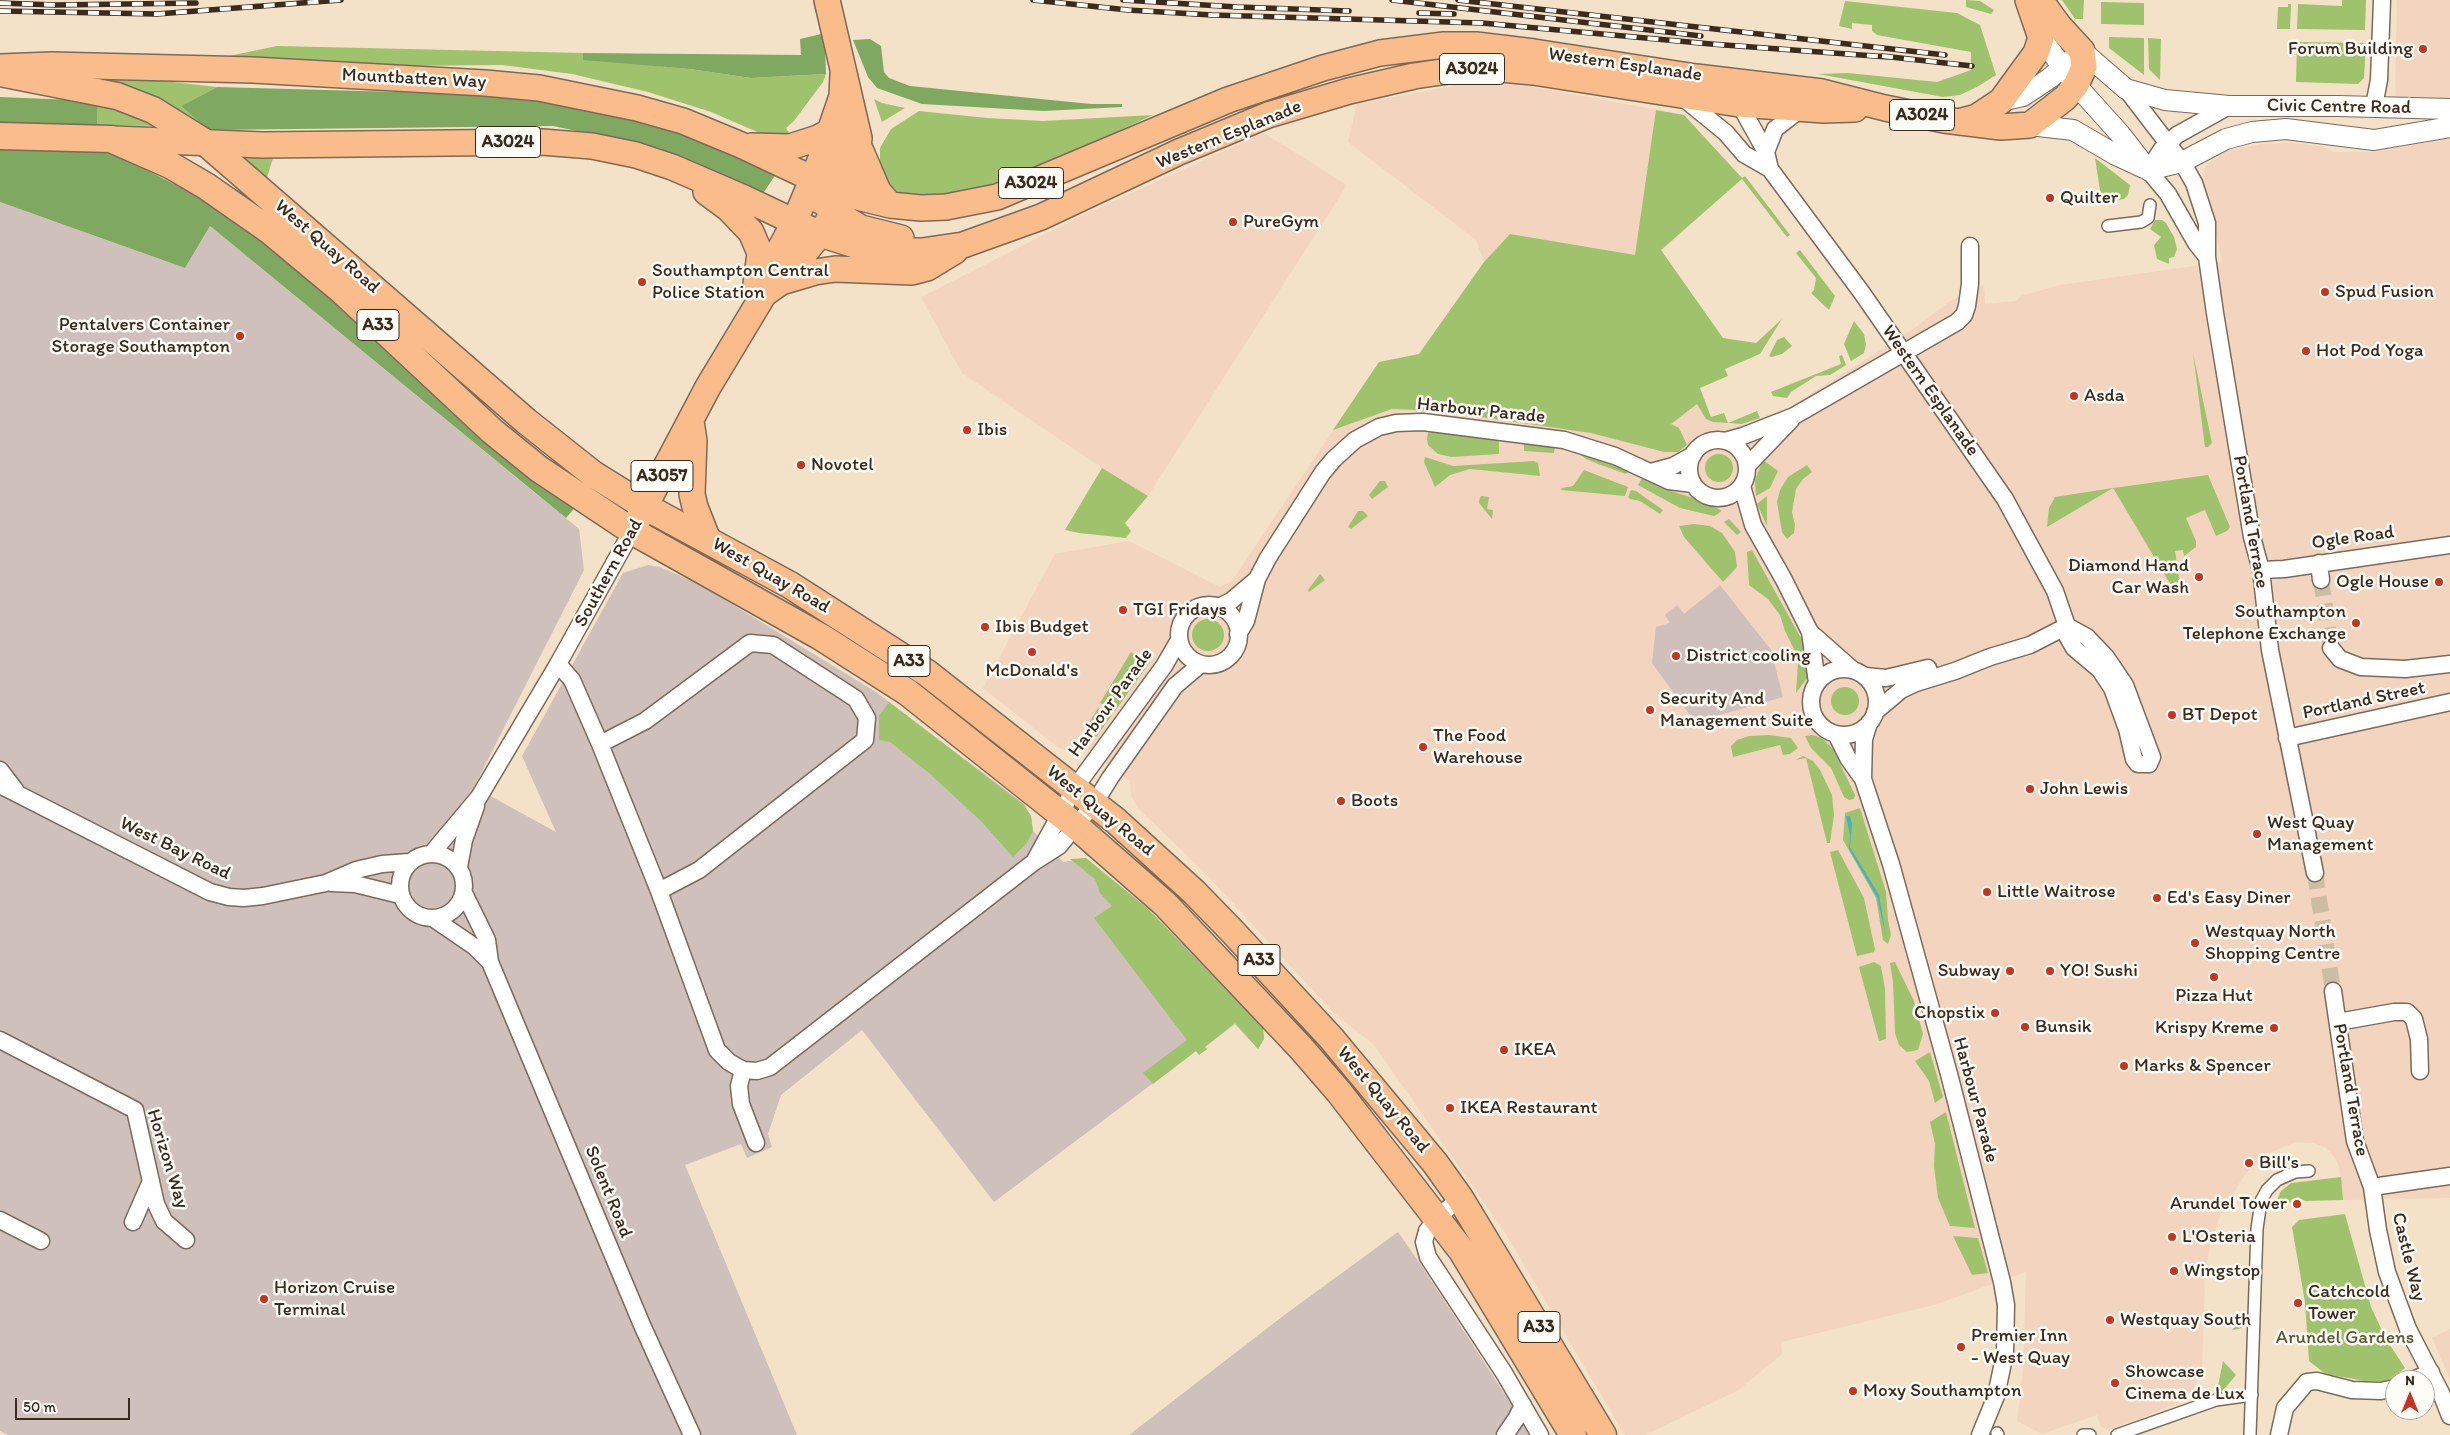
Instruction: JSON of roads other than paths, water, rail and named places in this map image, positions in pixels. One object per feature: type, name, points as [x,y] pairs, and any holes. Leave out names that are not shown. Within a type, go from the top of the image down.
[{"type":"highway","name":"West Quay Road","points":[[0,73],[117,96],[153,110],[206,143],[526,421],[593,474],[646,507],[790,585],[927,672],[1151,851],[1238,937],[1343,1052],[1429,1156],[1460,1198],[1604,1435]]},
{"type":"highway","name":"A33","points":[[0,136],[111,139]]},
{"type":"highway","name":"West Quay Road","points":[[111,139],[170,165],[206,186],[270,230],[341,290],[492,431],[539,468],[632,532],[821,637],[907,692],[1068,820],[1164,904],[1301,1048],[1339,1092],[1437,1218],[1462,1251],[1573,1435]]},
{"type":"main road","name":"A3057","points":[[794,223],[856,169],[860,149],[852,103],[843,74],[839,44],[827,0]]},
{"type":"main road","points":[[2028,0],[2041,38]]},
{"type":"main road","points":[[2030,125],[2053,109],[2069,76],[2084,67],[2082,51],[2059,26],[2040,0]]},
{"type":"main road","name":"A3024","points":[[1960,122],[1977,117],[2001,102],[2010,86],[2032,59],[2041,38]]},
{"type":"main road","name":"Western Esplanade","points":[[890,205],[946,208],[997,197],[1228,100],[1340,63],[1411,48],[1444,45],[1476,46],[1801,109],[1885,108]]},
{"type":"main road","name":"Mountbatten Way","points":[[0,67],[52,64],[253,70],[512,85],[591,97],[683,121],[741,145],[828,194],[890,205]]},
{"type":"main road","name":"Western Esplanade","points":[[820,234],[858,246],[899,251],[922,251],[963,245],[1041,217],[1180,152],[1268,115],[1349,91],[1414,76],[1455,70],[1491,68],[1533,72],[1680,95],[1822,92],[1885,108],[1960,122],[2001,127],[2030,125]]},
{"type":"main road","name":"A3057","points":[[828,194],[831,131],[842,96],[843,74]]},
{"type":"main road","points":[[854,118],[828,194],[861,228],[882,234],[963,245]]},
{"type":"main road","points":[[741,145],[790,147],[818,138],[831,131]]},
{"type":"main road","name":"A3024","points":[[111,139],[273,145],[542,142],[592,146],[636,155],[672,167],[820,234]]},
{"type":"main road","points":[[860,149],[878,191],[890,205]]},
{"type":"main road","points":[[672,167],[729,209],[751,232],[760,253],[766,296],[815,272],[836,269],[912,272],[927,268],[963,245]]},
{"type":"main road","name":"Southern Road","points":[[632,532],[708,387],[766,296],[820,234],[828,194]]},
{"type":"main road","name":"Southern Road","points":[[766,296],[771,266],[794,223]]},
{"type":"main road","points":[[691,421],[694,440],[692,494],[694,507],[708,540]]},
{"type":"street","points":[[2374,106],[2379,80],[2382,0]]},
{"type":"street","name":"Portland Terrace","points":[[2041,38],[2069,76],[2121,135],[2173,202],[2196,243],[2207,257]]},
{"type":"street","name":"Portland Terrace","points":[[2082,51],[2126,89],[2168,142],[2194,183],[2207,223],[2207,257],[2239,466],[2252,536],[2262,570],[2270,650],[2315,873]]},
{"type":"street","points":[[2001,102],[2024,96],[2069,76]]},
{"type":"street","name":"Civic Centre Road","points":[[2126,89],[2165,100],[2229,106],[2374,106],[2450,109]]},
{"type":"street","name":"Western Esplanade","points":[[1680,95],[1726,133],[1744,154],[1770,170],[1904,353],[2005,499],[2055,591],[2067,626],[2067,636],[2074,648],[2100,670],[2112,688],[2127,729],[2134,759],[2138,764],[2149,764],[2152,757],[2125,685],[2106,657],[2087,637],[2067,626]]},
{"type":"street","points":[[1726,133],[1731,95]]},
{"type":"street","name":"Western Esplanade","points":[[1731,95],[1766,152],[1770,170]]},
{"type":"street","name":"Civic Centre Road","points":[[2148,170],[2168,142],[2229,106]]},
{"type":"street","points":[[1766,152],[1775,130],[1801,109]]},
{"type":"street","name":"Portland Terrace","points":[[2030,125],[2073,130],[2116,155],[2148,170]]},
{"type":"street","name":"Civic Centre Road","points":[[2148,170],[2182,162],[2226,139],[2252,132],[2286,130],[2374,140],[2450,127]]},
{"type":"street","points":[[2108,226],[2141,222],[2148,218],[2150,205]]},
{"type":"street","points":[[1651,472],[1673,466],[1693,455],[1702,445],[1709,442],[1725,441],[1743,436],[1794,416],[1957,322],[1964,315],[1970,284],[1962,266],[1970,246]]},
{"type":"street","points":[[1752,525],[1742,486],[1747,466],[1794,416]]},
{"type":"street","name":"Harbour Parade","points":[[1238,634],[1246,621],[1257,579],[1268,558],[1334,459],[1355,440],[1379,427],[1396,423],[1423,422],[1564,440],[1615,456],[1669,481],[1693,484]]},
{"type":"street","points":[[1725,441],[1740,450],[1747,466]]},
{"type":"street","points":[[1693,455],[1690,464],[1693,484],[1706,495],[1724,497],[1737,491],[1742,486]]},
{"type":"street","points":[[1724,497],[1752,525],[1784,580],[1810,632],[1817,683]]},
{"type":"street","name":"Southern Road","points":[[432,853],[479,797],[558,664],[632,532]]},
{"type":"street","name":"Ogle Road","points":[[2262,570],[2284,569],[2450,545]]},
{"type":"street","points":[[2319,563],[2321,580]]},
{"type":"street","name":"Harbour Parade","points":[[1219,607],[1231,601],[1257,579]]},
{"type":"street","points":[[1207,605],[1219,607],[1233,617],[1238,634],[1236,647],[1226,659],[1210,665],[1201,664],[1187,655],[1179,640],[1180,626],[1190,611],[1207,605]]},
{"type":"street","points":[[1990,656],[1955,671],[1916,683],[1901,690],[1854,733],[1836,734],[1824,728],[1813,712],[1812,693],[1817,683],[1833,671],[1886,678],[1961,660],[1990,656],[2030,645],[2067,626]]},
{"type":"street","points":[[1810,632],[1859,673],[1876,693],[1872,718]]},
{"type":"street","name":"Harbour Parade","points":[[1068,820],[1179,640]]},
{"type":"street","points":[[600,744],[645,721],[750,643],[773,645],[856,699],[867,718],[865,740],[699,870],[659,891]]},
{"type":"street","points":[[2331,648],[2340,659],[2361,667],[2405,669],[2450,664]]},
{"type":"street","points":[[558,664],[572,680],[600,744],[659,891],[717,1050],[728,1062],[744,1070],[757,1071],[770,1067],[1034,862],[1060,846],[1068,820]]},
{"type":"street","name":"Harbour Parade","points":[[1068,820],[1084,796],[1110,778],[1175,686],[1201,664]]},
{"type":"street","name":"Portland Street","points":[[2287,738],[2450,702]]},
{"type":"street","name":"Harbour Parade","points":[[1863,778],[1864,738],[1872,718]]},
{"type":"street","name":"Harbour Parade","points":[[1836,734],[1848,758],[1863,778],[1891,864],[1949,1074],[2002,1282],[2006,1305],[2005,1353],[1996,1396],[1980,1435]]},
{"type":"street","name":"West Bay Road","points":[[0,770],[16,791]]},
{"type":"street","name":"West Bay Road","points":[[0,785],[16,791],[210,892],[244,898],[326,883],[354,884],[400,895]]},
{"type":"street","name":"Southern Road","points":[[459,867],[464,840],[479,797]]},
{"type":"street","points":[[1034,862],[1068,820]]},
{"type":"street","points":[[432,853],[451,860],[459,867],[464,884],[464,893],[460,903],[453,911],[434,919],[423,918],[413,913],[405,905],[400,895],[400,877],[409,862],[424,854],[432,853]]},
{"type":"street","name":"West Bay Road","points":[[326,883],[356,870],[382,864],[409,862]]},
{"type":"street","name":"Solent Road","points":[[464,893],[487,940],[490,962],[642,1325],[692,1435]]},
{"type":"street","name":"Solent Road","points":[[434,919],[475,947],[490,962]]},
{"type":"street","name":"Portland Terrace","points":[[2333,991],[2355,1141],[2372,1187]]},
{"type":"street","points":[[2338,1022],[2394,1012],[2407,1012],[2414,1020],[2419,1039],[2420,1072]]},
{"type":"street","name":"Horizon Way","points":[[0,1040],[135,1110],[156,1204],[164,1221],[186,1240]]},
{"type":"street","points":[[744,1070],[739,1086],[741,1104],[756,1142]]},
{"type":"street","points":[[2250,1435],[2258,1216],[2261,1201],[2267,1190],[2277,1180],[2306,1167]]},
{"type":"street","points":[[2372,1187],[2450,1176]]},
{"type":"street","points":[[133,1222],[151,1182]]},
{"type":"street","name":"Castle Way","points":[[2372,1187],[2382,1254],[2396,1302],[2430,1370]]},
{"type":"street","points":[[1460,1198],[1437,1218],[1426,1231],[1424,1242],[1428,1257],[1540,1434]]},
{"type":"street","points":[[0,1220],[41,1241]]},
{"type":"street","name":"Castle Way","points":[[2435,1381],[2450,1416]]},
{"type":"street","points":[[2279,1435],[2286,1408],[2307,1382],[2317,1382],[2352,1390],[2385,1390]]},
{"type":"street","points":[[2117,1435],[2216,1400],[2252,1396]]},
{"type":"street","points":[[1505,1435],[1523,1405]]},
{"type":"street","points":[[1515,1435],[1522,1432],[1540,1434]]},
{"type":"street","points":[[2084,1435],[2090,1435]]},
{"type":"water","points":[[1846,816],[1850,816],[1852,824],[1850,847],[1879,895],[1886,937],[1877,897],[1849,849],[1850,835]]},
{"type":"tunnel","points":[[2321,580],[2331,648]]},
{"type":"tunnel","points":[[2315,873],[2333,991]]},
{"type":"railway","points":[[0,11],[157,14],[341,0]]},
{"type":"railway","points":[[1033,0],[1128,10],[1212,15],[1482,23],[1711,44],[1888,57]]},
{"type":"railway","points":[[1123,0],[1349,11]]},
{"type":"railway","points":[[1392,0],[1701,36]]},
{"type":"railway","points":[[1458,0],[1945,55]]},
{"type":"railway","points":[[0,3],[55,5],[196,3]]},
{"type":"railway","points":[[1419,13],[1454,14]]},
{"type":"railway","points":[[1882,56],[1972,66]]},
{"type":"place","name":"Forum Building","points":[[2423,49]]},
{"type":"place","name":"Quilter","points":[[2050,198]]},
{"type":"place","name":"PureGym","points":[[1233,222]]},
{"type":"place","name":"Southampton Central Police Station","points":[[642,282]]},
{"type":"place","name":"Spud Fusion","points":[[2325,292]]},
{"type":"place","name":"Pentalvers Container Storage Southampton","points":[[240,336]]},
{"type":"place","name":"Hot Pod Yoga","points":[[2306,351]]},
{"type":"place","name":"Asda","points":[[2074,396]]},
{"type":"place","name":"Ibis","points":[[967,430]]},
{"type":"place","name":"Novotel","points":[[801,465]]},
{"type":"place","name":"Diamond Hand Car Wash","points":[[2199,577]]},
{"type":"place","name":"Ogle House","points":[[2439,582]]},
{"type":"place","name":"TGI Fridays","points":[[1123,610]]},
{"type":"place","name":"Southampton Telephone Exchange","points":[[2356,623]]},
{"type":"place","name":"Ibis Budget","points":[[985,627]]},
{"type":"place","name":"McDonald's","points":[[1032,652]]},
{"type":"place","name":"District cooling","points":[[1676,656]]},
{"type":"place","name":"Security And Management Suite","points":[[1650,710]]},
{"type":"place","name":"BT Depot","points":[[2172,715]]},
{"type":"place","name":"The Food Warehouse","points":[[1423,747]]},
{"type":"place","name":"John Lewis","points":[[2030,789]]},
{"type":"place","name":"Boots","points":[[1341,801]]},
{"type":"place","name":"West Quay Management","points":[[2257,834]]},
{"type":"place","name":"Little Waitrose","points":[[1987,892]]},
{"type":"place","name":"Ed's Easy Diner","points":[[2157,898]]},
{"type":"place","name":"Westquay North Shopping Centre","points":[[2195,943]]},
{"type":"place","name":"Subway","points":[[2010,971]]},
{"type":"place","name":"YO! Sushi","points":[[2050,971]]},
{"type":"place","name":"Pizza Hut","points":[[2214,977]]},
{"type":"place","name":"Chopstix","points":[[1995,1013]]},
{"type":"place","name":"Bunsik","points":[[2025,1027]]},
{"type":"place","name":"Krispy Kreme","points":[[2274,1028]]},
{"type":"place","name":"IKEA","points":[[1504,1050]]},
{"type":"place","name":"Marks & Spencer","points":[[2124,1066]]},
{"type":"place","name":"IKEA Restaurant","points":[[1450,1108]]},
{"type":"place","name":"Bill's","points":[[2249,1163]]},
{"type":"place","name":"Arundel Tower","points":[[2297,1204]]},
{"type":"place","name":"L'Osteria","points":[[2172,1237]]},
{"type":"place","name":"Wingstop","points":[[2174,1271]]},
{"type":"place","name":"Horizon Cruise Terminal","points":[[264,1299]]},
{"type":"place","name":"Catchcold Tower","points":[[2298,1303]]},
{"type":"place","name":"Westquay South","points":[[2110,1320]]},
{"type":"place","name":"Premier Inn - West Quay","points":[[1961,1347]]},
{"type":"place","name":"Showcase Cinema de Lux","points":[[2115,1383]]},
{"type":"place","name":"Moxy Southampton","points":[[1853,1391]]},
{"type":"park label","name":"Arundel Gardens","points":[[2345,1338]]}]
